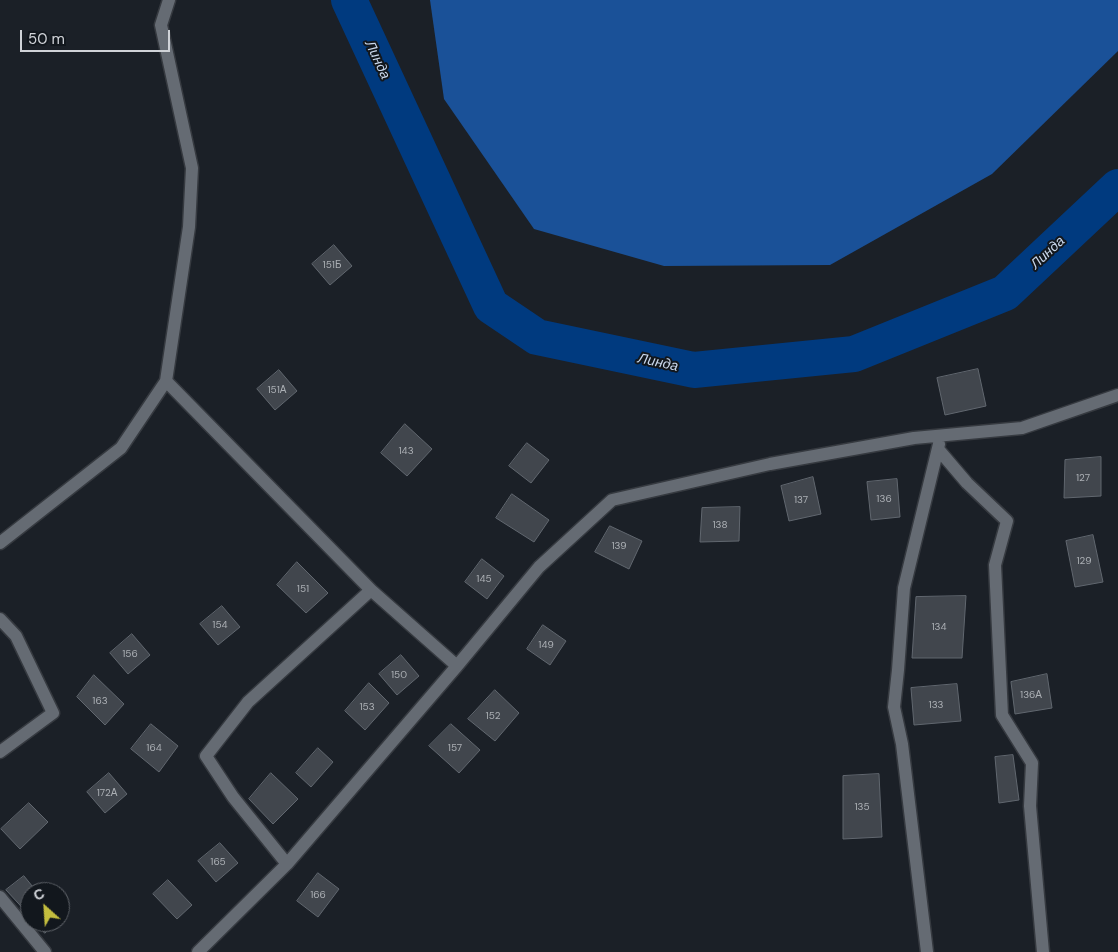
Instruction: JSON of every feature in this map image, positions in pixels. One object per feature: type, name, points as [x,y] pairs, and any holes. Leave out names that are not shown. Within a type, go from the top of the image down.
[{"type":"street","points":[[0,543],[121,448],[166,381],[189,227],[192,168],[162,25],[169,0]]},
{"type":"street","points":[[166,381],[371,590],[457,666]]},
{"type":"street","points":[[198,952],[287,864],[457,666],[539,567],[612,500],[770,464],[914,438],[1022,428],[1118,395]]},
{"type":"street","points":[[927,952],[902,744],[894,707],[904,588],[941,436]]},
{"type":"street","points":[[938,449],[967,483],[1007,521],[995,565],[1002,716],[1032,763],[1030,806],[1043,952]]},
{"type":"street","points":[[287,864],[233,797],[206,756],[248,702],[371,590]]},
{"type":"street","points":[[0,619],[16,636],[53,713],[0,752]]},
{"type":"street","points":[[0,897],[45,952]]},
{"type":"shaded area","points":[[430,0],[1118,0],[1118,51],[992,174],[830,265],[664,266],[534,229],[444,99]]},
{"type":"building","points":[[334,245],[352,266],[330,285],[312,264]]},
{"type":"building","points":[[978,369],[986,406],[945,415],[937,378]]},
{"type":"building","points":[[279,370],[297,391],[275,410],[257,389]]},
{"type":"building","points":[[405,424],[432,449],[407,476],[381,453]]},
{"type":"building","points":[[527,443],[549,460],[531,483],[509,466]]},
{"type":"building","points":[[1101,457],[1101,496],[1064,498],[1065,460]]},
{"type":"building","points":[[813,477],[821,514],[789,521],[781,486]]},
{"type":"building","points":[[897,479],[900,517],[871,520],[867,482]]},
{"type":"building","points":[[512,494],[549,520],[534,542],[496,518]]},
{"type":"building","points":[[740,507],[739,541],[700,542],[702,508]]},
{"type":"building","points":[[610,526],[642,541],[629,569],[595,552]]},
{"type":"building","points":[[1093,535],[1103,582],[1075,587],[1066,541]]},
{"type":"building","points":[[482,559],[504,576],[487,599],[465,582]]},
{"type":"building","points":[[297,562],[328,593],[306,613],[277,585]]},
{"type":"building","points":[[966,596],[962,658],[912,658],[916,597]]},
{"type":"building","points":[[222,606],[240,627],[218,645],[200,624]]},
{"type":"building","points":[[543,625],[566,641],[550,665],[527,649]]},
{"type":"building","points":[[132,634],[150,655],[128,674],[110,653]]},
{"type":"building","points":[[401,655],[419,676],[397,695],[379,674]]},
{"type":"building","points":[[1047,674],[1052,708],[1015,714],[1011,682]]},
{"type":"building","points":[[94,675],[124,704],[105,725],[77,697]]},
{"type":"building","points":[[369,683],[389,703],[365,730],[345,711]]},
{"type":"building","points":[[957,684],[961,721],[914,725],[911,688]]},
{"type":"building","points":[[495,690],[519,713],[495,741],[468,719]]},
{"type":"building","points":[[151,724],[178,746],[159,772],[131,749]]},
{"type":"building","points":[[451,724],[480,750],[459,773],[429,746]]},
{"type":"building","points":[[318,748],[333,762],[311,787],[296,773]]},
{"type":"building","points":[[1013,755],[1019,800],[999,803],[995,757]]},
{"type":"building","points":[[109,773],[127,794],[105,813],[87,792]]},
{"type":"building","points":[[271,773],[298,799],[273,824],[249,799]]},
{"type":"building","points":[[879,774],[882,837],[843,839],[843,776]]},
{"type":"building","points":[[29,803],[48,822],[20,849],[1,829]]},
{"type":"building","points":[[220,843],[238,863],[216,882],[198,861]]},
{"type":"building","points":[[318,873],[339,889],[318,917],[297,901]]},
{"type":"building","points":[[24,876],[29,882],[20,882],[20,905],[6,890]]},
{"type":"building","points":[[168,880],[192,905],[177,919],[153,894]]},
{"type":"waterway","name":"Линда","points":[[349,0],[491,306],[537,337],[694,370],[854,354],[1005,293],[1118,187]]}]
